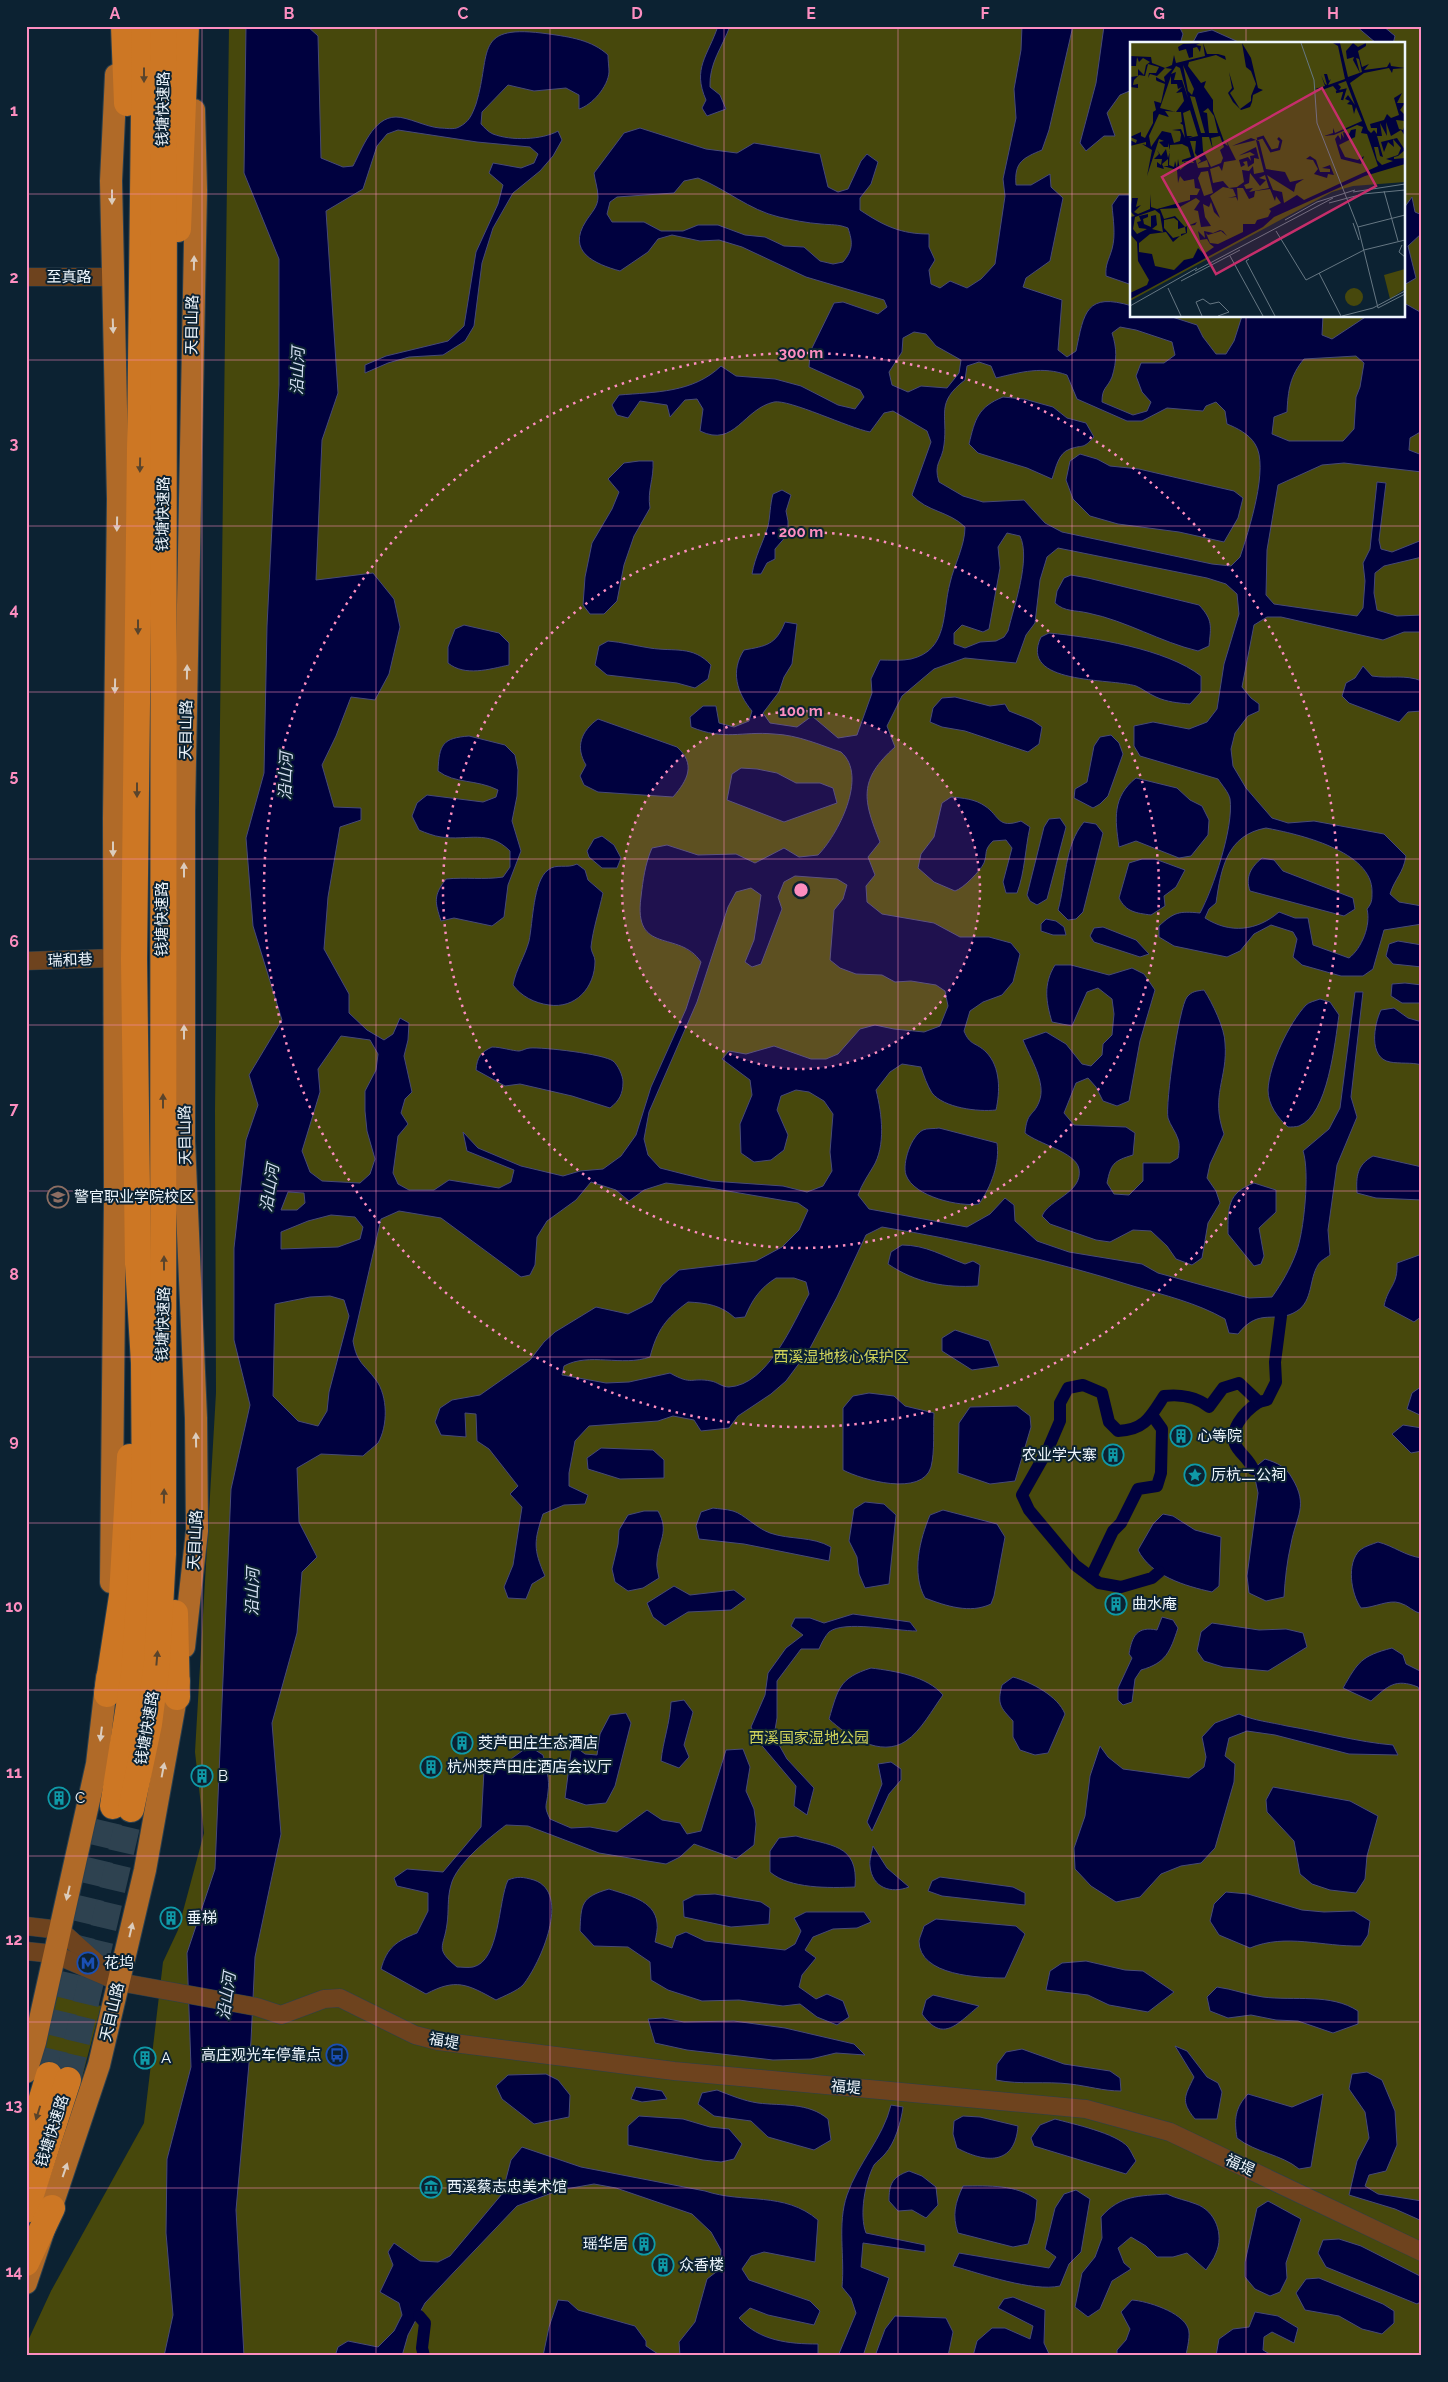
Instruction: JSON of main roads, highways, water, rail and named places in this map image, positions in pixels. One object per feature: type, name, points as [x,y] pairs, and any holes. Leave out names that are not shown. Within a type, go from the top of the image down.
[{"type":"highway","points":[[124,26],[127,192],[152,433]]},
{"type":"highway","name":"钱塘快速路","points":[[145,26],[152,433],[162,821],[164,1295],[162,1372],[164,1482],[161,1605],[150,1724],[122,1808],[134,1674],[144,1512],[144,1363],[138,1264],[134,959],[152,433],[164,26]]},
{"type":"highway","points":[[152,433],[181,191],[181,102],[186,26]]},
{"type":"highway","points":[[106,1694],[122,1596],[126,1485],[135,1411],[138,1264]]},
{"type":"highway","points":[[164,1295],[182,1489],[175,1609],[177,1697]]},
{"type":"highway","name":"钱塘快速路","points":[[26,2151],[48,2076]]},
{"type":"highway","name":"钱塘快速路","points":[[26,2210],[48,2076]]},
{"type":"highway","points":[[26,2263],[52,2208]]},
{"type":"main road","points":[[48,2076],[36,2042],[97,1764],[106,1694],[111,1578],[115,1211],[113,958],[118,500],[112,277],[112,181],[118,26]]},
{"type":"main road","name":"天目山路","points":[[26,2283],[99,2065],[145,1870],[177,1697],[197,1531],[195,1398],[184,1141],[184,812],[196,190],[192,26]]},
{"type":"water","name":"沿山河","points":[[246,26],[307,26],[318,36],[321,158],[343,167],[353,166],[369,135],[381,122],[388,118],[401,117],[449,129],[457,128],[465,123],[472,115],[476,104],[490,45],[496,38],[507,33],[524,32],[573,38],[595,46],[608,55],[609,72],[606,84],[598,95],[584,107],[579,109],[579,95],[566,88],[534,91],[508,85],[482,112],[481,124],[493,134],[509,138],[535,138],[558,131],[562,140],[553,156],[540,171],[513,193],[493,228],[482,263],[474,326],[465,341],[443,355],[409,357],[388,363],[365,373],[365,365],[386,356],[448,341],[464,326],[476,252],[498,204],[503,185],[489,173],[493,163],[521,168],[534,163],[538,154],[530,147],[477,142],[398,130],[387,134],[377,146],[363,189],[326,211],[338,393],[322,440],[316,580],[373,573],[394,599],[400,627],[389,674],[375,700],[351,697],[336,736],[322,765],[334,807],[361,808],[361,820],[340,827],[328,897],[324,949],[349,994],[349,1013],[367,1030],[384,1040],[393,1034],[400,1018],[409,1023],[408,1040],[404,1056],[412,1092],[405,1099],[401,1113],[408,1124],[398,1136],[393,1173],[398,1184],[409,1190],[434,1190],[449,1180],[499,1188],[511,1182],[514,1170],[467,1151],[463,1132],[478,1148],[521,1166],[563,1176],[580,1171],[603,1169],[621,1156],[636,1135],[651,1087],[686,1009],[701,962],[692,952],[651,935],[644,927],[640,915],[641,897],[646,866],[652,848],[667,845],[698,855],[736,854],[755,863],[784,848],[799,857],[818,855],[834,834],[847,805],[851,790],[852,776],[849,763],[841,752],[792,736],[762,733],[714,734],[691,727],[690,717],[703,706],[716,706],[719,723],[734,727],[749,721],[752,711],[739,689],[736,674],[737,666],[744,650],[764,645],[774,640],[782,630],[785,622],[797,624],[792,664],[784,677],[779,692],[763,713],[770,723],[797,727],[812,716],[838,738],[857,735],[872,693],[871,679],[880,660],[911,659],[923,654],[938,639],[942,628],[950,583],[965,534],[965,527],[959,522],[924,505],[912,495],[931,442],[927,431],[893,411],[884,413],[870,432],[805,409],[782,402],[774,402],[763,406],[731,431],[722,435],[712,435],[700,431],[703,409],[697,399],[685,400],[670,417],[667,405],[640,401],[628,418],[617,415],[612,405],[619,395],[673,390],[698,382],[721,366],[736,376],[775,379],[801,386],[838,405],[855,409],[864,397],[860,390],[809,367],[810,352],[834,303],[843,302],[878,314],[887,307],[884,300],[806,277],[742,247],[719,240],[700,241],[672,235],[658,239],[648,252],[620,271],[601,265],[586,255],[581,249],[579,241],[586,221],[598,201],[594,173],[624,133],[640,128],[706,149],[737,153],[754,143],[820,154],[828,187],[838,192],[848,189],[861,161],[867,154],[878,162],[871,184],[860,198],[860,210],[901,231],[929,234],[929,247],[935,260],[929,270],[931,284],[940,288],[950,281],[967,288],[981,279],[995,264],[1005,196],[1003,179],[1016,118],[1014,89],[1021,50],[1022,26],[1073,26],[1049,130],[1042,150],[1021,162],[1018,166],[1016,177],[1016,185],[1031,185],[1050,174],[1051,187],[1063,198],[1050,261],[1026,278],[1023,287],[1062,300],[1058,350],[1067,357],[1076,351],[1085,316],[1096,304],[1105,302],[1117,302],[1130,305],[1130,318],[1175,318],[1197,325],[1203,337],[1216,354],[1226,354],[1234,341],[1241,318],[1323,318],[1322,335],[1332,339],[1364,318],[1406,318],[1406,304],[1422,313],[1422,431],[1410,438],[1409,450],[1422,455],[1422,472],[1344,463],[1322,465],[1278,485],[1267,550],[1266,595],[1274,604],[1357,616],[1363,608],[1365,581],[1363,563],[1370,549],[1377,482],[1386,483],[1379,540],[1381,549],[1392,552],[1422,540],[1422,557],[1384,566],[1375,573],[1374,593],[1377,610],[1397,616],[1422,615],[1422,632],[1404,632],[1383,640],[1281,617],[1267,617],[1254,625],[1242,687],[1259,704],[1259,711],[1248,716],[1235,733],[1231,749],[1233,766],[1246,788],[1272,818],[1288,823],[1314,821],[1384,834],[1406,856],[1403,867],[1390,894],[1399,902],[1422,906],[1422,924],[1384,930],[1373,969],[1363,976],[1341,976],[1302,965],[1293,957],[1297,939],[1293,932],[1271,925],[1254,934],[1240,951],[1227,957],[1174,946],[1159,937],[1159,926],[1173,915],[1187,912],[1200,913],[1211,889],[1226,841],[1230,799],[1218,779],[1140,756],[1134,746],[1134,726],[1153,722],[1189,729],[1207,722],[1217,709],[1224,664],[1239,614],[1237,594],[1226,584],[1207,578],[1058,548],[1047,557],[1040,580],[1035,623],[1026,635],[1016,663],[965,658],[934,669],[902,696],[887,726],[895,747],[883,759],[870,780],[867,791],[868,802],[870,814],[880,842],[868,857],[875,875],[866,886],[867,902],[882,914],[934,923],[960,937],[989,937],[1011,943],[1020,954],[1013,982],[1002,995],[983,1002],[970,1011],[964,1031],[971,1042],[986,1052],[991,1058],[997,1072],[999,1088],[996,1110],[962,1108],[945,1102],[932,1093],[921,1067],[902,1064],[890,1072],[876,1090],[882,1130],[880,1149],[877,1159],[858,1195],[869,1209],[967,1227],[990,1214],[1005,1198],[1014,1205],[1015,1221],[1037,1241],[1069,1252],[1142,1264],[1158,1273],[1249,1298],[1272,1297],[1288,1270],[1299,1244],[1304,1217],[1306,1187],[1303,1151],[1329,1129],[1340,1108],[1355,992],[1363,992],[1351,1097],[1357,1117],[1337,1165],[1328,1230],[1330,1255],[1318,1265],[1306,1302],[1302,1307],[1282,1317],[1261,1318],[1253,1321],[1238,1334],[1229,1333],[1225,1319],[1203,1308],[1168,1296],[1009,1252],[946,1238],[882,1227],[866,1235],[837,1297],[809,1350],[786,1381],[771,1394],[738,1416],[729,1428],[701,1431],[694,1420],[673,1416],[658,1421],[589,1426],[575,1441],[569,1473],[569,1486],[588,1495],[585,1504],[564,1505],[543,1514],[536,1545],[538,1559],[545,1576],[532,1584],[526,1599],[508,1598],[504,1587],[513,1565],[522,1507],[510,1494],[518,1486],[489,1449],[477,1441],[476,1414],[465,1413],[466,1437],[441,1435],[435,1422],[440,1408],[452,1400],[480,1395],[530,1360],[544,1342],[555,1332],[596,1307],[628,1314],[652,1302],[662,1285],[679,1270],[756,1261],[782,1247],[799,1230],[808,1210],[798,1203],[710,1188],[666,1183],[644,1190],[629,1201],[616,1190],[591,1182],[576,1200],[547,1221],[537,1237],[535,1265],[530,1275],[521,1277],[441,1218],[399,1211],[381,1219],[353,1341],[359,1359],[376,1380],[383,1394],[385,1402],[384,1428],[378,1443],[363,1456],[321,1454],[297,1468],[299,1522],[317,1557],[302,1572],[297,1633],[272,1723],[281,1834],[255,1957],[251,2041],[236,2210],[244,2356],[164,2356],[173,2315],[166,2233],[167,2159],[191,2067],[187,1953],[215,1869],[231,1489],[250,1405],[234,1340],[234,1248],[246,1140],[258,1105],[249,1075],[282,1020],[253,926],[246,838],[264,773],[267,626],[279,385],[279,259],[244,173]],"holes":[[[698,178],[768,214],[816,224],[838,225],[848,228],[851,238],[849,254],[843,262],[833,264],[820,261],[804,247],[784,246],[765,237],[745,235],[718,225],[698,225],[683,231],[661,231],[644,222],[612,222],[607,214],[610,202],[617,197],[674,193],[684,181]],[[1120,327],[1136,330],[1172,342],[1175,355],[1164,363],[1141,363],[1136,376],[1142,392],[1151,402],[1147,411],[1133,415],[1102,402],[1102,397],[1112,377],[1116,360],[1112,333]],[[914,332],[926,334],[936,346],[961,360],[959,373],[947,388],[921,386],[908,392],[892,385],[889,372],[902,352],[903,338]],[[1356,356],[1364,363],[1360,387],[1356,397],[1354,429],[1343,441],[1289,441],[1272,434],[1274,417],[1287,412],[1289,390],[1293,377],[1304,359]],[[979,362],[991,366],[996,378],[1041,370],[1058,372],[1067,375],[1077,399],[1127,421],[1142,421],[1167,408],[1203,411],[1206,406],[1216,402],[1225,411],[1227,424],[1239,429],[1250,437],[1259,454],[1260,468],[1256,500],[1240,557],[1231,566],[1212,564],[1062,532],[1045,523],[1024,500],[983,502],[963,496],[939,482],[937,466],[944,445],[946,402],[956,388],[965,380],[967,366]],[[1007,533],[1020,536],[1024,557],[1023,570],[1008,631],[1004,637],[996,641],[980,642],[965,648],[954,644],[954,633],[962,625],[983,632],[989,629],[1000,568],[998,547]],[[1266,828],[1296,835],[1331,847],[1347,855],[1360,866],[1369,878],[1372,897],[1367,909],[1368,922],[1364,936],[1354,954],[1349,958],[1313,945],[1308,918],[1295,918],[1279,912],[1262,923],[1243,928],[1224,926],[1205,918],[1209,909],[1216,903],[1220,878],[1228,855],[1242,838]],[[795,876],[837,879],[847,885],[843,899],[834,910],[830,960],[840,968],[856,974],[882,975],[895,982],[911,981],[936,985],[945,991],[948,1006],[940,1026],[924,1032],[875,1025],[860,1029],[838,1054],[826,1059],[811,1059],[774,1046],[746,1054],[729,1051],[722,1059],[750,1080],[752,1095],[740,1124],[741,1153],[754,1162],[771,1160],[784,1150],[788,1135],[777,1110],[781,1096],[796,1090],[809,1092],[824,1101],[833,1114],[830,1152],[832,1171],[823,1186],[807,1192],[783,1186],[711,1181],[660,1168],[648,1155],[644,1139],[649,1112],[697,1002],[728,907],[736,892],[751,888],[761,895],[754,940],[745,962],[752,967],[761,964],[782,909],[778,897],[784,882]],[[341,1036],[370,1040],[378,1054],[376,1070],[365,1091],[365,1111],[367,1131],[375,1159],[370,1174],[360,1183],[322,1181],[310,1172],[302,1151],[320,1092],[318,1069]],[[288,1192],[304,1193],[305,1203],[297,1210],[281,1210]],[[331,1215],[355,1217],[363,1227],[360,1239],[338,1247],[281,1249],[281,1232],[308,1221]],[[776,1278],[794,1278],[806,1282],[809,1294],[778,1351],[756,1376],[743,1384],[726,1387],[711,1381],[683,1379],[670,1373],[629,1382],[606,1383],[562,1375],[564,1366],[574,1362],[584,1360],[628,1361],[650,1357],[663,1325],[688,1302],[713,1306],[724,1310],[735,1318],[745,1317],[761,1290]],[[330,1296],[344,1300],[349,1316],[329,1392],[327,1411],[318,1426],[298,1421],[273,1396],[275,1304],[310,1297]]]},
{"type":"water","points":[[718,26],[730,26],[714,63],[710,87],[720,95],[726,109],[707,116],[702,108],[706,100],[702,89],[701,70]]},
{"type":"water","points":[[1104,26],[1179,26],[1183,34],[1181,42],[1130,42],[1130,91],[1120,95],[1107,113],[1115,136],[1104,136],[1086,151],[1080,143],[1096,83]]},
{"type":"water","points":[[1356,26],[1383,26],[1395,36],[1394,42],[1375,42]]},
{"type":"water","points":[[1212,30],[1239,42],[1193,42],[1198,33]]},
{"type":"water","points":[[1119,195],[1130,195],[1130,284],[1106,276],[1114,238],[1112,205]]},
{"type":"water","points":[[1412,197],[1415,212],[1422,215],[1422,233],[1408,246],[1416,278],[1406,284],[1406,205]]},
{"type":"water","points":[[1003,397],[1024,399],[1053,407],[1067,418],[1086,423],[1094,437],[1085,445],[1070,449],[1063,454],[1058,461],[1052,479],[1027,468],[978,453],[969,444],[976,421],[988,405]]},
{"type":"water","points":[[1080,454],[1097,459],[1110,466],[1139,469],[1234,491],[1243,498],[1238,518],[1224,542],[1179,532],[1118,524],[1090,516],[1073,499],[1066,480],[1070,461]]},
{"type":"water","points":[[653,461],[649,496],[650,508],[634,536],[624,565],[617,601],[604,614],[590,614],[583,605],[585,577],[592,543],[612,509],[619,492],[608,479],[624,463]]},
{"type":"water","points":[[782,490],[791,495],[786,511],[788,534],[775,549],[775,559],[767,563],[761,574],[752,574],[768,526],[773,494]]},
{"type":"water","points":[[1071,575],[1199,605],[1209,619],[1209,646],[1198,651],[1102,617],[1063,608],[1055,603],[1057,591],[1064,578]]},
{"type":"water","points":[[464,625],[499,633],[509,643],[509,665],[470,671],[462,670],[448,663],[448,647],[455,629]]},
{"type":"water","points":[[1049,633],[1107,641],[1169,658],[1201,676],[1201,692],[1190,704],[1177,703],[1160,699],[1136,686],[1088,680],[1054,671],[1042,664],[1037,653],[1041,637]]},
{"type":"water","points":[[608,641],[697,654],[711,665],[708,679],[695,688],[677,683],[607,675],[595,665],[599,646]]},
{"type":"water","points":[[1363,666],[1372,676],[1403,677],[1422,681],[1422,711],[1408,712],[1399,722],[1349,703],[1342,696],[1346,683],[1355,678]]},
{"type":"water","points":[[955,697],[990,706],[1005,704],[1009,711],[1032,720],[1042,727],[1039,744],[1028,752],[965,731],[942,727],[930,722],[933,708],[942,698]]},
{"type":"water","points":[[598,719],[677,747],[683,753],[688,766],[688,772],[683,784],[673,797],[598,792],[584,785],[580,776],[586,765],[580,746],[587,729]]},
{"type":"water","points":[[1111,735],[1119,743],[1123,754],[1108,796],[1093,808],[1074,798],[1075,789],[1087,782],[1094,746],[1100,737]]},
{"type":"water","points":[[469,736],[505,745],[515,755],[518,770],[517,796],[512,821],[521,851],[508,885],[504,917],[492,926],[454,918],[441,921],[436,899],[446,879],[503,877],[510,867],[510,851],[502,844],[486,838],[438,837],[419,830],[412,816],[417,803],[427,795],[483,802],[496,797],[498,790],[482,784],[451,778],[438,771],[441,749],[444,744],[453,739]]},
{"type":"water","points":[[741,768],[777,773],[796,783],[820,783],[833,788],[837,803],[784,822],[727,800],[732,774]]},
{"type":"water","points":[[1136,778],[1177,788],[1190,800],[1202,806],[1209,820],[1208,835],[1191,856],[1179,858],[1136,841],[1119,847],[1117,809],[1123,793]]},
{"type":"water","points":[[951,797],[977,802],[990,810],[1003,822],[1013,823],[1021,821],[1030,827],[1022,877],[1017,893],[1006,893],[1003,882],[1012,848],[1006,840],[993,841],[990,844],[984,863],[979,870],[967,883],[955,891],[934,882],[918,868],[921,854],[934,837],[942,803]]},
{"type":"water","points":[[1060,818],[1066,827],[1047,899],[1037,905],[1030,901],[1027,895],[1044,827],[1049,819]]},
{"type":"water","points":[[1084,822],[1096,824],[1103,833],[1083,912],[1076,919],[1068,920],[1058,910],[1069,853],[1077,831]]},
{"type":"water","points":[[602,836],[614,845],[621,858],[617,868],[602,868],[589,857],[587,851],[594,839]]},
{"type":"water","points":[[1262,858],[1274,860],[1283,871],[1353,898],[1355,909],[1344,916],[1250,891],[1248,881],[1250,873]]},
{"type":"water","points":[[1142,859],[1155,859],[1185,870],[1176,887],[1164,896],[1165,906],[1151,915],[1128,909],[1119,898],[1129,863]]},
{"type":"water","points":[[577,864],[585,870],[588,880],[603,893],[591,947],[595,959],[594,971],[587,988],[575,1000],[567,1004],[543,1004],[533,1001],[520,992],[513,985],[514,979],[529,941],[536,892],[543,875],[551,868]]},
{"type":"water","points":[[1046,919],[1056,921],[1064,927],[1066,935],[1053,935],[1041,931],[1041,924]]},
{"type":"water","points":[[1103,927],[1136,940],[1149,954],[1140,957],[1094,942],[1090,936],[1094,928]]},
{"type":"water","points":[[1398,941],[1422,945],[1422,967],[1393,964],[1386,956],[1389,944]]},
{"type":"water","points":[[1055,965],[1071,965],[1109,975],[1132,968],[1144,974],[1155,990],[1140,1041],[1129,1101],[1117,1106],[1103,1101],[1096,1087],[1088,1078],[1076,1083],[1064,1113],[1074,1125],[1126,1127],[1135,1133],[1133,1155],[1117,1161],[1110,1171],[1107,1183],[1114,1194],[1129,1195],[1143,1181],[1143,1163],[1170,1163],[1178,1158],[1179,1141],[1168,1118],[1168,1109],[1173,1056],[1180,1018],[1187,997],[1195,992],[1204,990],[1214,1008],[1223,1030],[1225,1043],[1224,1067],[1219,1098],[1220,1120],[1224,1134],[1210,1164],[1207,1178],[1216,1191],[1220,1203],[1208,1223],[1202,1258],[1192,1265],[1176,1259],[1167,1246],[1151,1231],[1133,1230],[1110,1242],[1096,1240],[1050,1224],[1042,1216],[1051,1205],[1076,1184],[1079,1177],[1079,1169],[1076,1163],[1064,1153],[1025,1133],[1029,1117],[1039,1102],[1041,1087],[1037,1071],[1023,1040],[1046,1032],[1066,1044],[1082,1064],[1091,1066],[1102,1055],[1103,1044],[1112,1035],[1114,1014],[1112,999],[1098,988],[1087,992],[1072,1026],[1052,1022],[1048,1007],[1047,986]]},
{"type":"water","points":[[1392,984],[1422,985],[1422,1003],[1402,1003],[1391,996]]},
{"type":"water","points":[[1320,999],[1330,1002],[1339,1015],[1328,1076],[1317,1108],[1309,1119],[1299,1126],[1288,1127],[1272,1106],[1268,1096],[1269,1080],[1276,1057],[1293,1022],[1307,1004]]},
{"type":"water","points":[[1394,1008],[1408,1018],[1422,1022],[1422,1065],[1390,1062],[1378,1054],[1375,1032],[1378,1016],[1381,1010]]},
{"type":"water","points":[[492,1047],[519,1051],[530,1048],[560,1050],[607,1058],[615,1063],[621,1074],[623,1082],[621,1094],[616,1103],[610,1108],[572,1096],[520,1084],[505,1086],[476,1070],[480,1056]]},
{"type":"water","points":[[939,1128],[997,1143],[998,1151],[994,1175],[979,1204],[961,1204],[938,1199],[918,1189],[906,1175],[906,1157],[915,1138],[923,1130]]},
{"type":"water","points":[[1373,1156],[1422,1167],[1422,1200],[1376,1198],[1357,1193],[1357,1181],[1361,1167]]},
{"type":"water","points":[[1254,1183],[1276,1190],[1276,1212],[1259,1228],[1264,1256],[1261,1264],[1254,1266],[1228,1234],[1228,1216],[1234,1197],[1245,1187]]},
{"type":"water","points":[[902,1245],[927,1249],[965,1264],[973,1261],[980,1265],[978,1286],[942,1285],[909,1276],[888,1264],[891,1252]]},
{"type":"water","points":[[1422,1254],[1422,1316],[1414,1322],[1384,1306],[1396,1277],[1397,1263]]},
{"type":"water","points":[[955,1330],[989,1341],[999,1366],[972,1370],[942,1351],[942,1338]]},
{"type":"water","points":[[1422,1386],[1422,1416],[1407,1409],[1412,1393]]},
{"type":"water","points":[[869,1393],[894,1396],[905,1406],[934,1413],[931,1467],[925,1476],[916,1482],[891,1484],[864,1478],[843,1470],[843,1408],[853,1396]]},
{"type":"water","points":[[1017,1406],[1030,1416],[1031,1427],[1015,1481],[990,1484],[958,1473],[959,1423],[970,1407]]},
{"type":"water","points":[[1403,1425],[1422,1428],[1422,1451],[1411,1453],[1392,1434]]},
{"type":"water","points":[[601,1448],[653,1450],[664,1460],[664,1478],[620,1479],[588,1469],[587,1458]]},
{"type":"water","points":[[1265,1459],[1281,1466],[1290,1474],[1300,1496],[1300,1511],[1288,1557],[1284,1597],[1266,1601],[1249,1593],[1247,1576],[1258,1493],[1253,1469]]},
{"type":"water","points":[[865,1502],[884,1504],[896,1515],[889,1584],[865,1588],[859,1574],[857,1557],[849,1541],[854,1509]]},
{"type":"water","points":[[713,1508],[737,1513],[770,1533],[816,1541],[831,1547],[829,1561],[744,1544],[699,1539],[696,1526],[701,1512]]},
{"type":"water","points":[[943,1510],[997,1524],[1005,1537],[991,1604],[966,1609],[941,1604],[925,1598],[918,1578],[920,1545],[930,1515]]},
{"type":"water","points":[[644,1511],[658,1511],[663,1525],[657,1563],[659,1578],[643,1588],[628,1591],[615,1582],[612,1569],[619,1530],[628,1515]]},
{"type":"water","points":[[1163,1514],[1173,1516],[1195,1530],[1221,1537],[1219,1586],[1212,1592],[1180,1583],[1160,1573],[1151,1567],[1138,1550],[1153,1524]]},
{"type":"water","points":[[1378,1542],[1422,1558],[1422,1614],[1396,1602],[1361,1608],[1351,1579],[1353,1563],[1360,1550]]},
{"type":"water","points":[[674,1586],[690,1595],[734,1590],[746,1599],[731,1610],[688,1612],[665,1626],[653,1617],[647,1603]]},
{"type":"water","points":[[853,1614],[910,1622],[917,1631],[858,1626],[836,1629],[829,1632],[819,1649],[801,1649],[777,1681],[777,1718],[774,1736],[787,1759],[814,1788],[807,1815],[794,1806],[796,1786],[758,1741],[751,1727],[765,1695],[768,1673],[786,1648],[803,1635],[791,1626],[795,1618],[810,1618],[824,1623]]},
{"type":"water","points":[[1162,1617],[1173,1620],[1178,1628],[1172,1644],[1162,1660],[1141,1670],[1135,1679],[1132,1702],[1123,1705],[1118,1700],[1118,1688],[1132,1658],[1129,1654],[1134,1637],[1140,1631],[1157,1630]]},
{"type":"water","points":[[1212,1623],[1259,1630],[1286,1629],[1303,1633],[1307,1647],[1268,1671],[1223,1667],[1204,1661],[1197,1651],[1201,1632]]},
{"type":"water","points":[[1392,1648],[1403,1655],[1406,1664],[1422,1672],[1422,1697],[1418,1687],[1403,1683],[1392,1685],[1371,1701],[1343,1688],[1362,1661],[1373,1654]]},
{"type":"water","points":[[871,1668],[910,1675],[928,1683],[943,1695],[917,1732],[896,1746],[875,1746],[865,1743],[836,1726],[829,1719],[841,1686],[852,1676]]},
{"type":"water","points":[[1013,1677],[1028,1682],[1043,1691],[1056,1701],[1065,1714],[1048,1753],[1035,1755],[1020,1750],[1013,1737],[1013,1721],[1002,1708],[1000,1697],[1002,1685]]},
{"type":"water","points":[[684,1700],[693,1712],[684,1745],[689,1757],[679,1768],[661,1761],[671,1702]]},
{"type":"water","points":[[626,1713],[631,1723],[615,1786],[606,1803],[586,1805],[565,1798],[572,1744],[585,1754],[597,1755],[600,1734],[610,1715]]},
{"type":"water","points":[[1239,1714],[1263,1721],[1393,1745],[1398,1755],[1349,1754],[1275,1735],[1247,1731],[1229,1738],[1225,1756],[1235,1764],[1234,1782],[1215,1848],[1201,1863],[1181,1866],[1161,1874],[1140,1897],[1116,1902],[1091,1886],[1075,1869],[1074,1848],[1085,1816],[1090,1776],[1100,1746],[1108,1757],[1123,1769],[1189,1778],[1204,1767],[1206,1757],[1202,1737],[1215,1723]]},
{"type":"water","points":[[529,1746],[543,1755],[548,1782],[546,1808],[550,1819],[571,1828],[590,1827],[617,1832],[647,1810],[662,1820],[680,1823],[687,1834],[701,1831],[726,1750],[743,1749],[750,1767],[746,1791],[754,1809],[756,1824],[754,1845],[736,1859],[694,1844],[680,1857],[666,1864],[599,1853],[528,1826],[506,1825],[466,1860],[454,1877],[449,1895],[448,1919],[442,1947],[445,1956],[457,1967],[473,1967],[482,1962],[493,1942],[508,1880],[524,1878],[534,1880],[545,1887],[551,1899],[552,1913],[549,1930],[537,1962],[523,1985],[496,2000],[477,1990],[461,1985],[446,1986],[426,1994],[381,1969],[386,1955],[398,1942],[417,1933],[428,1911],[428,1893],[397,1886],[394,1878],[407,1869],[443,1872],[481,1827],[484,1770],[497,1769]]},
{"type":"water","points":[[891,1762],[901,1769],[901,1780],[889,1794],[872,1831],[867,1822],[882,1784],[878,1764]]},
{"type":"water","points":[[1273,1787],[1350,1801],[1378,1816],[1367,1856],[1365,1879],[1356,1893],[1330,1890],[1312,1884],[1300,1874],[1294,1841],[1267,1812],[1266,1800]]},
{"type":"water","points":[[796,1836],[831,1845],[847,1854],[852,1862],[855,1873],[855,1887],[810,1886],[788,1882],[770,1872],[770,1851],[779,1838]]},
{"type":"water","points":[[873,1846],[887,1868],[909,1887],[896,1890],[889,1889],[874,1880],[870,1864]]},
{"type":"water","points":[[940,1877],[1013,1887],[1025,1893],[1025,1905],[942,1896],[928,1891],[932,1881]]},
{"type":"water","points":[[609,1889],[632,1896],[646,1904],[655,1915],[657,1923],[655,1942],[672,1948],[676,1936],[686,1932],[705,1941],[785,1950],[795,1944],[801,1931],[794,1918],[806,1912],[864,1912],[871,1922],[857,1928],[833,1929],[813,1937],[805,1950],[816,1958],[802,1975],[799,1987],[816,1999],[827,1994],[843,2001],[849,2017],[837,2025],[817,2017],[800,2004],[783,2006],[739,2000],[702,2001],[668,1990],[651,1980],[650,1962],[628,1947],[594,1946],[580,1931],[584,1903],[593,1895]]},
{"type":"water","points":[[1226,1892],[1248,1894],[1302,1910],[1324,1912],[1354,1911],[1370,1921],[1368,1935],[1361,1946],[1291,1941],[1264,1944],[1250,1948],[1219,1935],[1210,1921],[1214,1904]]},
{"type":"water","points":[[715,1894],[761,1902],[770,1908],[769,1924],[731,1927],[684,1917],[683,1901],[695,1895]]},
{"type":"water","points":[[936,1919],[1016,1926],[1025,1934],[1005,1978],[967,1976],[953,1973],[929,1962],[922,1953],[919,1941],[924,1926]]},
{"type":"water","points":[[1086,1961],[1125,1970],[1143,1971],[1174,1992],[1148,2012],[1109,2005],[1088,1995],[1046,1990],[1050,1971],[1062,1963]]},
{"type":"water","points":[[1217,1987],[1263,1997],[1336,2002],[1358,2011],[1358,2024],[1333,2033],[1298,2021],[1276,2020],[1251,2015],[1228,2018],[1210,2011],[1207,1997]]},
{"type":"water","points":[[933,1995],[979,2006],[950,2028],[937,2028],[922,2014],[926,2000]]},
{"type":"water","points":[[663,2018],[684,2022],[734,2021],[785,2028],[854,2044],[865,2055],[836,2053],[811,2059],[773,2060],[687,2050],[655,2043],[648,2019]]},
{"type":"water","points":[[1175,2046],[1187,2051],[1207,2077],[1218,2083],[1222,2092],[1217,2119],[1195,2119],[1187,2108],[1186,2094],[1194,2077]]},
{"type":"water","points":[[1022,2049],[1064,2064],[1110,2071],[1120,2078],[1121,2091],[1061,2083],[996,2080],[997,2064],[1006,2052]]},
{"type":"water","points":[[1367,2072],[1382,2080],[1395,2111],[1397,2145],[1386,2171],[1369,2175],[1365,2186],[1378,2194],[1422,2201],[1422,2221],[1395,2209],[1349,2195],[1357,2161],[1369,2138],[1365,2112],[1349,2089],[1352,2074]]},
{"type":"water","points":[[546,2074],[558,2080],[570,2095],[569,2117],[534,2124],[502,2099],[496,2086],[508,2075]]},
{"type":"water","points":[[636,2087],[662,2091],[667,2099],[642,2102],[631,2099]]},
{"type":"water","points":[[717,2090],[753,2102],[803,2107],[812,2110],[828,2119],[831,2140],[814,2150],[768,2137],[751,2121],[714,2116],[698,2104],[702,2093]]},
{"type":"water","points":[[1248,2094],[1292,2107],[1323,2094],[1311,2167],[1299,2169],[1237,2138],[1236,2114],[1240,2104]]},
{"type":"water","points":[[891,2105],[903,2107],[901,2119],[892,2144],[874,2165],[871,2172],[864,2199],[864,2226],[866,2233],[925,2245],[925,2252],[863,2243],[861,2267],[889,2278],[863,2356],[838,2356],[856,2313],[851,2298],[842,2287],[842,2217],[844,2206],[857,2172],[876,2140]]},
{"type":"water","points":[[639,2116],[683,2119],[710,2127],[729,2129],[742,2144],[734,2159],[721,2162],[628,2145],[628,2126]]},
{"type":"water","points":[[963,2116],[980,2117],[1018,2126],[1016,2139],[1005,2154],[997,2158],[978,2157],[968,2153],[957,2148],[953,2134],[954,2121]]},
{"type":"water","points":[[1055,2119],[1114,2137],[1128,2147],[1136,2161],[1126,2174],[1034,2146],[1031,2138],[1040,2125]]},
{"type":"water","points":[[522,2147],[581,2167],[720,2195],[791,2205],[805,2211],[818,2220],[815,2262],[764,2252],[751,2256],[742,2269],[749,2280],[810,2301],[820,2311],[814,2325],[768,2315],[750,2308],[739,2318],[756,2332],[775,2340],[818,2344],[818,2356],[680,2356],[679,2342],[695,2322],[707,2279],[720,2269],[721,2250],[711,2232],[692,2214],[616,2188],[594,2184],[560,2190],[517,2206],[425,2303],[408,2335],[402,2356],[335,2356],[338,2347],[348,2341],[378,2347],[394,2331],[402,2315],[399,2303],[380,2292],[393,2265],[388,2252],[394,2243],[420,2261],[438,2262],[450,2256],[502,2194],[511,2160]]},
{"type":"water","points":[[909,2171],[922,2176],[936,2187],[938,2205],[926,2218],[912,2210],[898,2211],[889,2201],[891,2186],[895,2179]]},
{"type":"water","points":[[963,2186],[1002,2187],[1020,2191],[1037,2200],[1035,2220],[1028,2244],[1013,2247],[958,2233],[955,2209]]},
{"type":"water","points":[[1076,2190],[1090,2199],[1081,2252],[1069,2264],[1060,2286],[1036,2287],[953,2266],[959,2253],[1049,2268],[1056,2257],[1045,2249],[1055,2208],[1064,2194]]},
{"type":"water","points":[[1167,2194],[1203,2207],[1213,2218],[1219,2239],[1216,2253],[1206,2270],[1187,2253],[1173,2257],[1157,2257],[1146,2246],[1131,2237],[1118,2248],[1124,2263],[1131,2269],[1112,2281],[1100,2309],[1088,2317],[1075,2307],[1082,2273],[1095,2257],[1102,2238],[1101,2217],[1115,2204],[1131,2198]]},
{"type":"water","points":[[1268,2201],[1301,2219],[1286,2263],[1287,2278],[1280,2292],[1270,2296],[1255,2289],[1245,2277],[1245,2262],[1257,2208]]},
{"type":"water","points":[[1339,2239],[1361,2246],[1422,2277],[1422,2301],[1417,2304],[1326,2267],[1318,2253],[1323,2240]]},
{"type":"water","points":[[1319,2278],[1383,2304],[1394,2311],[1394,2323],[1382,2334],[1362,2329],[1339,2316],[1305,2310],[1296,2293],[1306,2279]]},
{"type":"water","points":[[1013,2297],[1045,2310],[1044,2343],[1050,2356],[973,2356],[977,2341],[992,2328],[1005,2328],[1030,2339],[1033,2326],[998,2308],[1004,2299]]},
{"type":"water","points":[[558,2300],[568,2301],[578,2310],[635,2326],[646,2341],[646,2346],[661,2356],[543,2356],[549,2327]]},
{"type":"water","points":[[1132,2300],[1163,2308],[1172,2312],[1184,2322],[1189,2334],[1186,2356],[1117,2356],[1117,2350],[1126,2340],[1130,2329],[1121,2312]]},
{"type":"water","points":[[1255,2312],[1278,2316],[1298,2328],[1294,2343],[1272,2332],[1264,2337],[1263,2350],[1273,2356],[1216,2356],[1219,2339],[1233,2329],[1249,2327]]},
{"type":"water","points":[[895,2316],[946,2318],[953,2332],[948,2356],[875,2356],[885,2329]]},
{"type":"waterway","points":[[1159,1572],[1152,1578],[1121,1587],[1099,1583],[1075,1565],[1029,1510],[1022,1495],[1048,1449],[1060,1421],[1060,1403],[1068,1388],[1083,1385],[1102,1393],[1109,1422],[1118,1431],[1141,1425],[1151,1416],[1164,1396],[1188,1397],[1209,1407],[1223,1388],[1239,1383],[1259,1402],[1267,1400],[1276,1382],[1275,1362],[1281,1316]]},
{"type":"waterway","points":[[1253,1469],[1238,1449],[1234,1436],[1238,1422],[1259,1402]]},
{"type":"waterway","points":[[1091,1577],[1113,1531],[1121,1523],[1138,1489],[1157,1486],[1161,1473],[1162,1429],[1152,1415]]},
{"type":"waterway","points":[[419,2316],[425,2323],[422,2348],[424,2356]]},
{"type":"tunnel","points":[[49,2075],[113,1806]]},
{"type":"tunnel","points":[[68,2080],[131,1809]]},
{"type":"place","name":"警官职业学院校区","points":[[58,1197]]},
{"type":"place","name":"心等院","points":[[1181,1436]]},
{"type":"place","name":"农业学大寨","points":[[1113,1455]]},
{"type":"place","name":"厉杭二公祠","points":[[1195,1475]]},
{"type":"place","name":"曲水庵","points":[[1116,1604]]},
{"type":"place","name":"茭芦田庄生态酒店","points":[[462,1743]]},
{"type":"place","name":"杭州茭芦田庄酒店会议厅","points":[[431,1767]]},
{"type":"place","name":"B","points":[[202,1776]]},
{"type":"place","name":"C","points":[[59,1798]]},
{"type":"place","name":"垂梯","points":[[171,1918]]},
{"type":"place","name":"花坞","points":[[88,1963]]},
{"type":"place","name":"高庄观光车停靠点","points":[[337,2055]]},
{"type":"place","name":"A","points":[[145,2058]]},
{"type":"place","name":"西溪蔡志忠美术馆","points":[[431,2187]]},
{"type":"place","name":"瑶华居","points":[[644,2244]]},
{"type":"place","name":"众香楼","points":[[663,2265]]},
{"type":"park label","name":"西溪湿地核心保护区","points":[[841,1357]]},
{"type":"park label","name":"西溪国家湿地公园","points":[[809,1738]]}]
